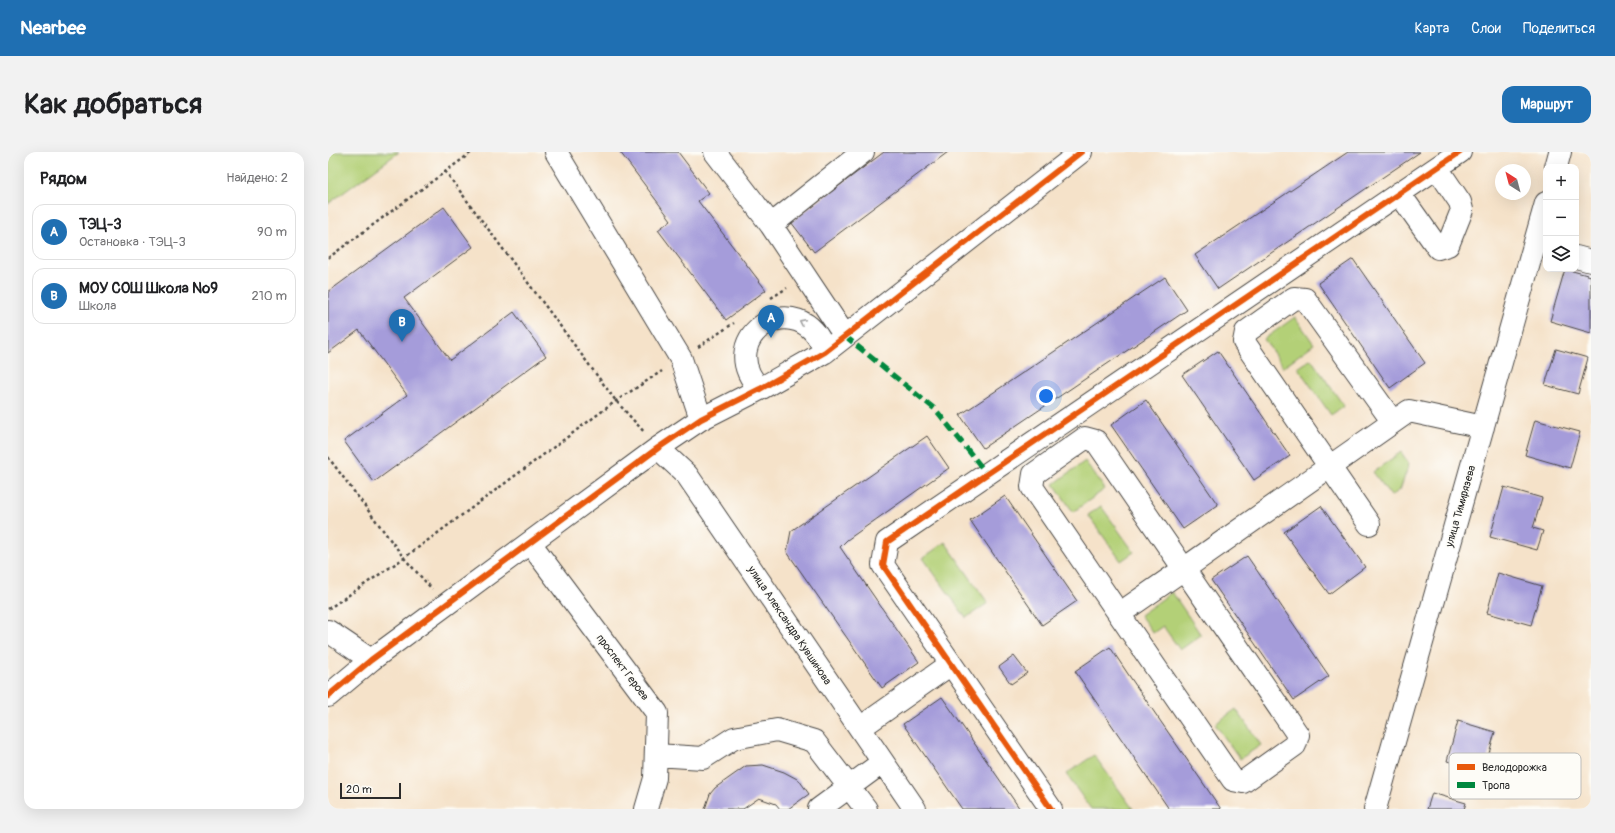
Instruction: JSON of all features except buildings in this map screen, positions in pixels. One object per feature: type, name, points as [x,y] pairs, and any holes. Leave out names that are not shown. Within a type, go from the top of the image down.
[{"type":"street","points":[[556,152],[681,359],[701,419]]},
{"type":"street","points":[[715,152],[771,224],[845,336]]},
{"type":"street","points":[[771,224],[863,152]]},
{"type":"street","points":[[328,696],[371,660],[658,448],[701,419],[760,389],[825,352],[1081,152]]},
{"type":"street","points":[[1051,809],[883,565],[887,542],[1460,152]]},
{"type":"street","points":[[1557,164],[1560,152]]},
{"type":"street","points":[[1399,193],[1438,248],[1448,245],[1462,210],[1460,202],[1437,168]]},
{"type":"street","name":"улица Тимирязева","points":[[1376,809],[1483,427],[1540,247],[1543,225]]},
{"type":"street","points":[[1579,258],[1591,261]]},
{"type":"street","points":[[1369,524],[1244,342],[1246,332],[1294,298],[1305,299],[1393,422]]},
{"type":"street","points":[[760,389],[749,374],[745,356],[747,343],[754,332],[763,323],[775,318],[788,317],[800,320],[812,328],[820,338],[825,352]]},
{"type":"street","points":[[1119,614],[1409,411],[1483,427]]},
{"type":"street","points":[[1085,438],[1096,441],[1183,570],[1298,735],[1295,745],[1243,782],[1233,780],[1032,487],[1034,474],[1085,438]]},
{"type":"street","name":"улица Александра Кувшинова","points":[[658,448],[687,475],[915,809]]},
{"type":"street","name":"проспект Героев","points":[[530,543],[657,713],[655,778],[646,809]]},
{"type":"street","points":[[328,631],[371,660]]},
{"type":"street","points":[[860,728],[951,664]]},
{"type":"street","points":[[656,755],[703,758],[734,738],[778,730],[814,741],[866,809]]},
{"type":"street","points":[[819,809],[884,762]]},
{"type":"path","points":[[328,258],[472,152]]},
{"type":"path","points":[[445,171],[616,402],[658,448]]},
{"type":"path","points":[[766,302],[806,275]]},
{"type":"path","points":[[328,609],[404,558],[616,402],[740,319]]},
{"type":"path","points":[[328,457],[404,558],[446,605]]},
{"type":"green space","points":[[328,152],[399,152],[328,204]]},
{"type":"green space","points":[[1295,317],[1314,344],[1283,367],[1264,339]]},
{"type":"green space","points":[[1311,359],[1344,406],[1331,415],[1298,368]]},
{"type":"green space","points":[[1401,452],[1409,464],[1400,490],[1391,496],[1373,472]]},
{"type":"green space","points":[[1085,461],[1105,489],[1073,512],[1054,484]]},
{"type":"green space","points":[[1101,506],[1134,552],[1121,561],[1088,515]]},
{"type":"green space","points":[[945,542],[988,603],[966,618],[923,558]]},
{"type":"green space","points":[[1172,592],[1201,635],[1180,650],[1163,626],[1153,633],[1140,615]]},
{"type":"green space","points":[[1236,709],[1261,745],[1240,759],[1215,724]]},
{"type":"green space","points":[[1094,755],[1133,809],[1091,809],[1066,774]]},
{"type":"marked path","points":[[845,336],[936,410],[987,474]]},
{"type":"cycle path","points":[[328,696],[371,660],[658,448],[701,419],[760,389],[825,352],[1081,152]]},
{"type":"cycle path","points":[[1051,809],[883,565],[887,542],[1460,152]]},
{"type":"place","name":"ТЭЦ-3","points":[[771,338]]},
{"type":"place","name":"МОУ СОШ Школа №9","points":[[402,342]]}]
